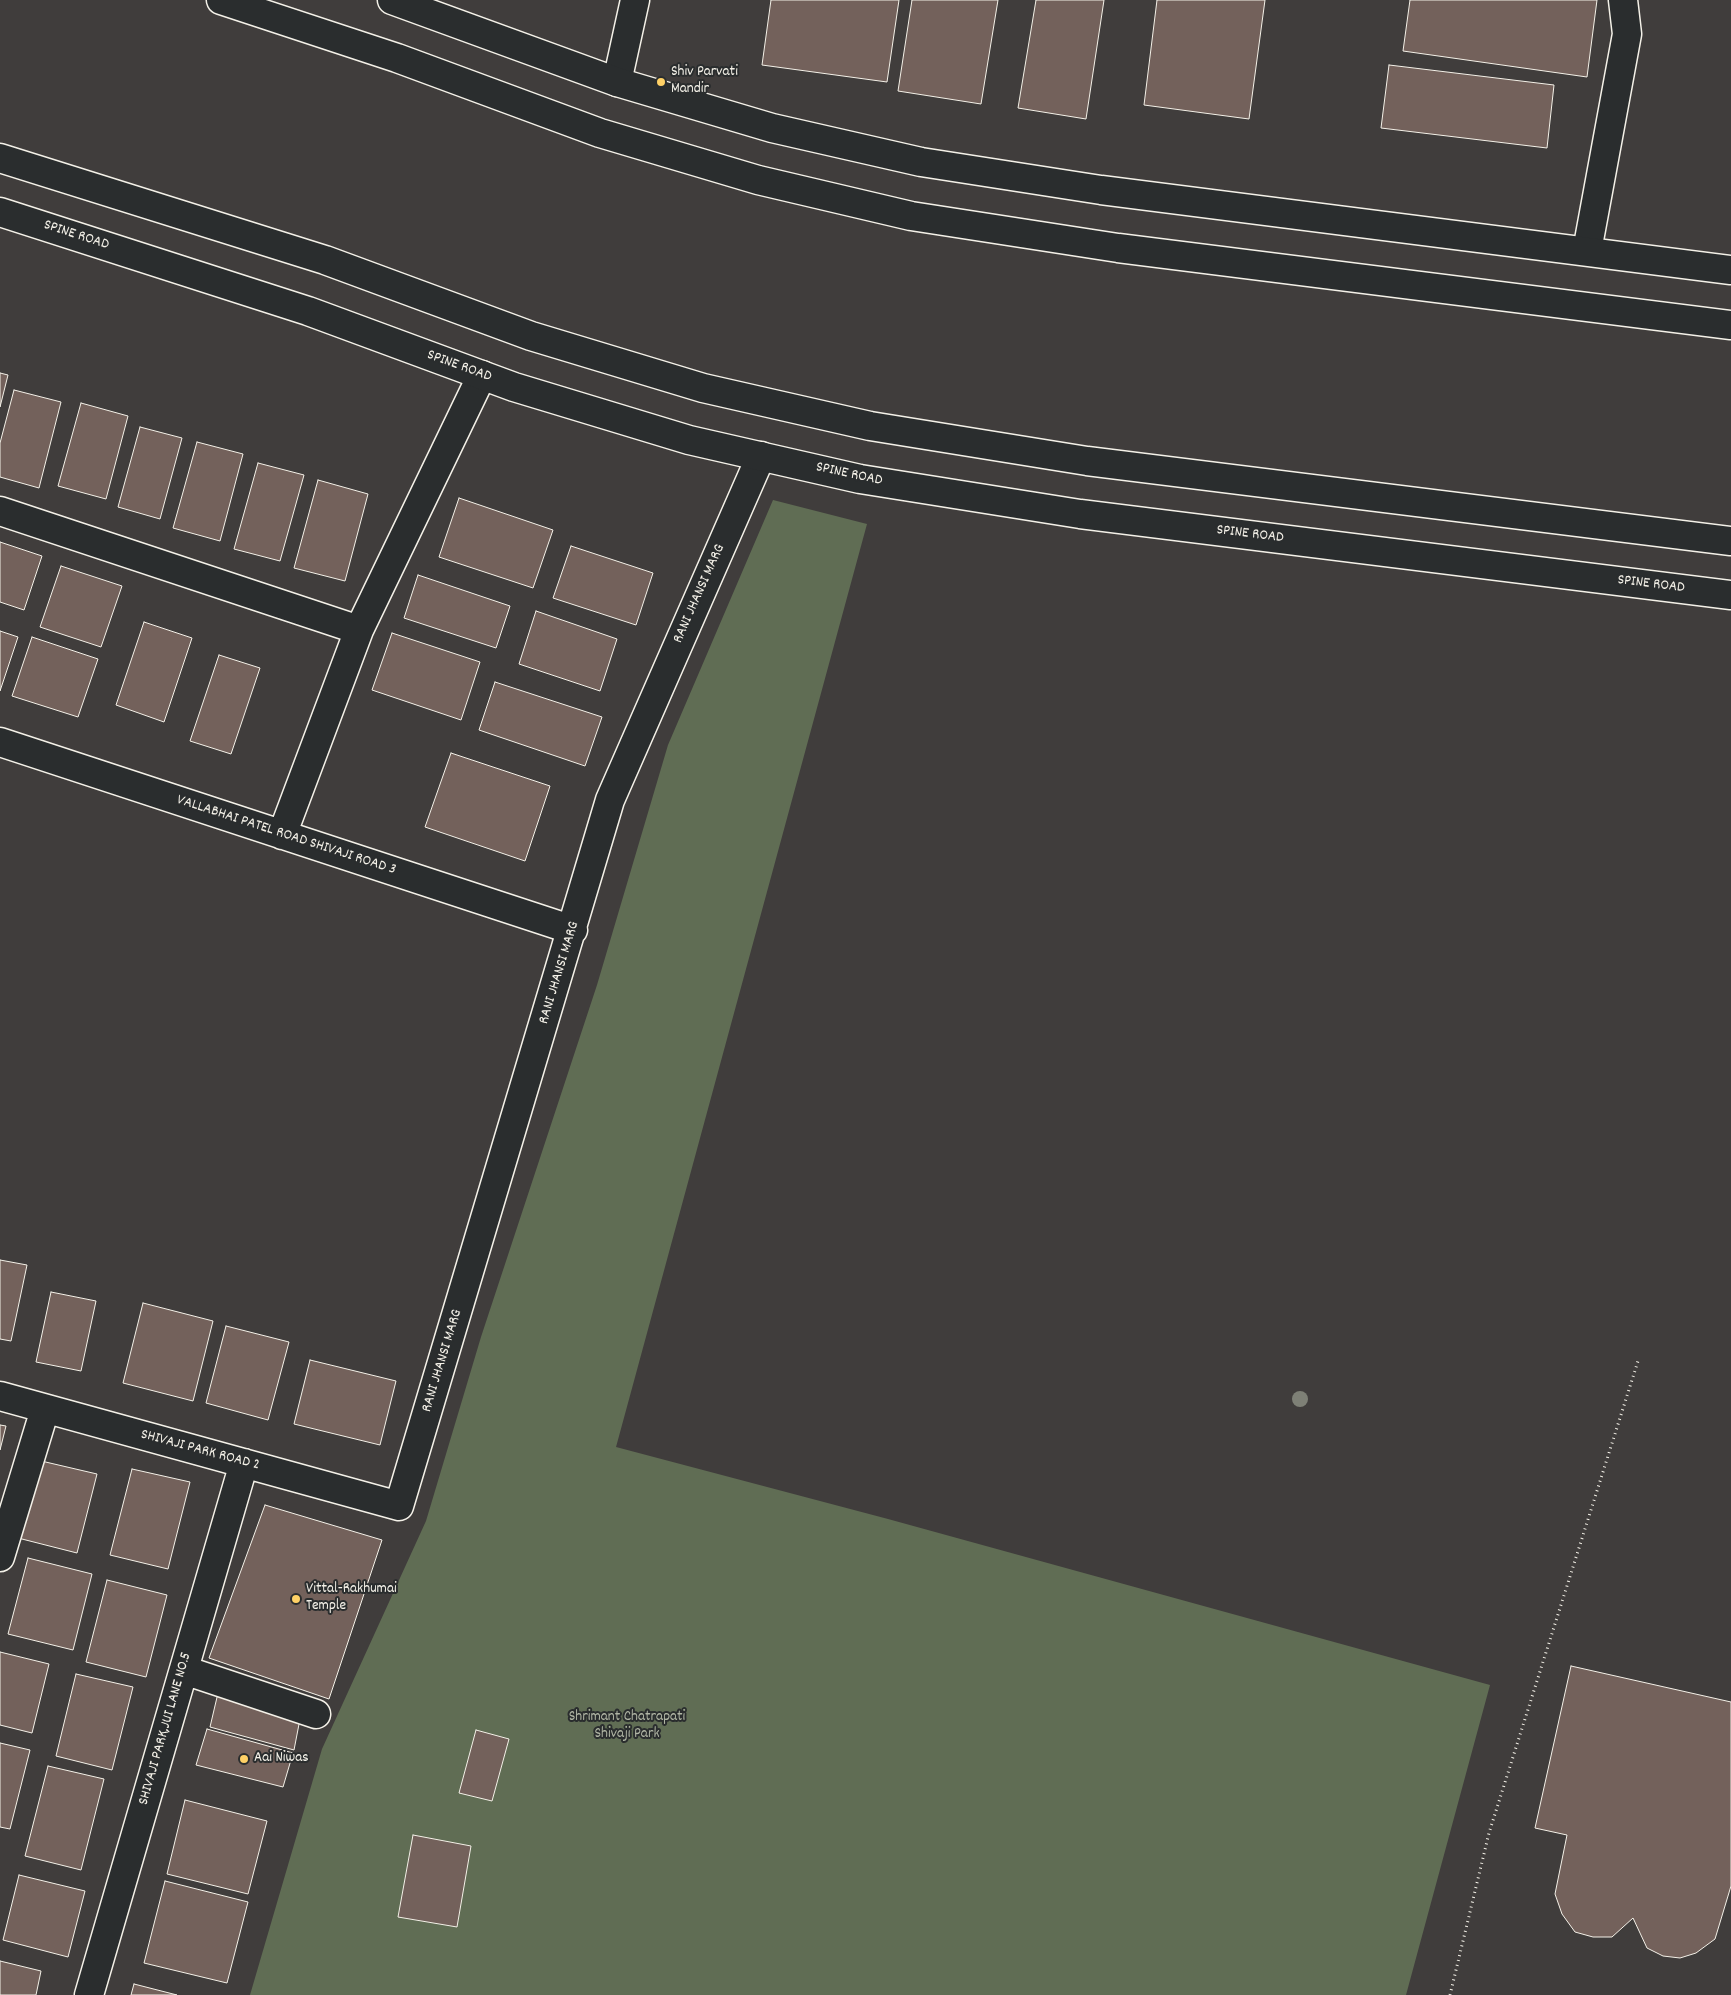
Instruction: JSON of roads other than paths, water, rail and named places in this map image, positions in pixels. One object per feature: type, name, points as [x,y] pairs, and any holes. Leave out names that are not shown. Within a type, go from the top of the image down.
[{"type":"street","points":[[221,0],[397,58],[600,133],[758,180],[911,216],[1118,248],[1731,325]]},
{"type":"street","points":[[617,82],[635,0]]},
{"type":"street","points":[[1587,251],[1628,34],[1623,0]]},
{"type":"street","points":[[408,2],[617,82],[772,128],[921,162],[1101,190],[1731,270]]},
{"type":"street","points":[[0,158],[325,260],[531,336],[703,388],[870,426],[1087,461],[1731,541]]},
{"type":"street","name":"SPINE ROAD","points":[[0,212],[308,311],[514,387],[689,440],[860,479],[1080,514],[1731,595]]},
{"type":"street","points":[[282,835],[359,630],[482,376]]},
{"type":"street","name":"RANI JHANSI MARG","points":[[399,1506],[573,930],[610,800],[761,456]]},
{"type":"street","points":[[0,511],[359,630]]},
{"type":"street","name":"VALLABHAI PATEL ROAD SHIVAJI ROAD 3","points":[[0,742],[573,930]]},
{"type":"street","name":"SHIVAJI PARK ROAD 2","points":[[0,1396],[399,1506]]},
{"type":"street","points":[[0,1557],[45,1409]]},
{"type":"street","name":"SHIVAJI PARK,JUI LANE NO.5","points":[[89,1995],[244,1463]]},
{"type":"street","points":[[184,1670],[316,1714]]},
{"type":"place","name":"Shiv Parvati Mandir","points":[[661,82]]},
{"type":"place","name":"Vittal-Rakhumai Temple","points":[[296,1599]]},
{"type":"place","name":"Aai Niwas","points":[[244,1759]]},
{"type":"park label","name":"Shrimant Chatrapati Shivaji Park","points":[[627,1726]]}]
